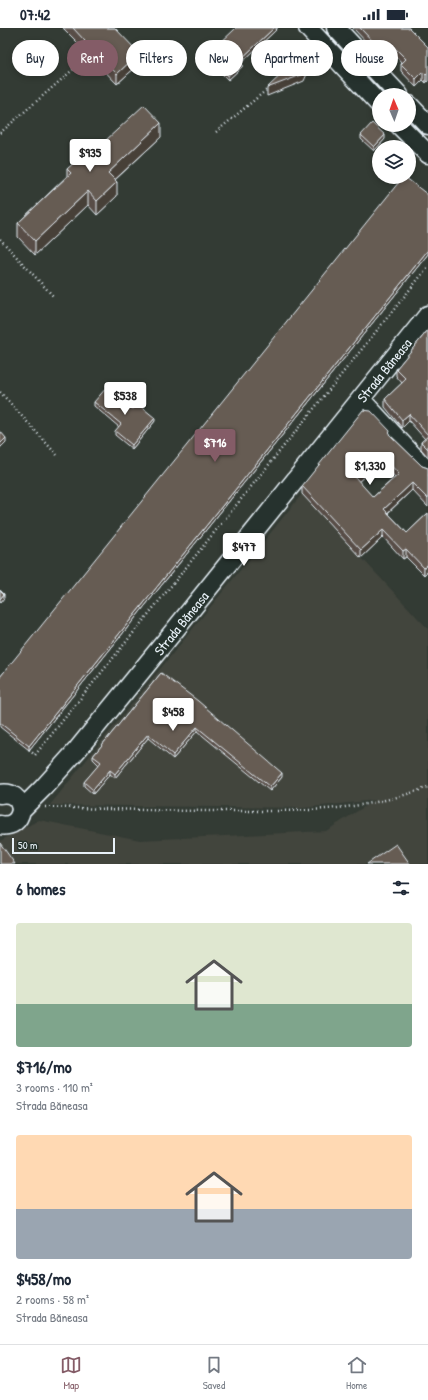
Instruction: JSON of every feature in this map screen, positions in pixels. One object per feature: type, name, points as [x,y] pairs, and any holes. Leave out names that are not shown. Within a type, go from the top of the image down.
[{"type":"street","points":[[308,28],[372,97]]},
{"type":"street","points":[[336,28],[393,88]]},
{"type":"street","points":[[416,110],[426,118],[416,123]]},
{"type":"street","points":[[406,132],[428,154]]},
{"type":"street","name":"Strada Băneasa","points":[[0,825],[11,825],[17,821],[9,796],[39,802],[77,750],[174,632],[428,315]]},
{"type":"street","points":[[362,397],[428,468]]},
{"type":"path","points":[[0,133],[67,75]]},
{"type":"path","points":[[216,132],[274,83]]},
{"type":"path","points":[[0,240],[54,297]]},
{"type":"path","points":[[29,750],[36,755],[428,267]]},
{"type":"path","points":[[0,392],[57,455]]},
{"type":"path","points":[[39,802],[168,811],[302,811],[350,808],[393,798],[428,787]]},
{"type":"shaded area","points":[[302,494],[428,629],[428,864],[0,864],[0,841],[39,820],[140,840],[326,831],[375,800],[303,808],[50,805]]},
{"type":"building","points":[[73,28],[115,28],[127,40],[126,65],[118,73],[118,40],[84,40]]},
{"type":"building","points":[[236,28],[274,28],[261,40],[251,40],[251,50],[243,57],[243,40],[223,40]]},
{"type":"building","points":[[360,28],[409,28],[428,47],[428,73],[426,75],[423,72],[416,79],[401,64],[406,59],[398,51],[398,40],[372,40]]},
{"type":"building","points":[[280,76],[299,76],[267,88]]},
{"type":"building","points":[[144,105],[161,123],[108,173],[117,182],[97,201],[88,191],[35,241],[18,223],[71,173],[67,169],[87,151],[91,154]]},
{"type":"building","points":[[372,123],[372,132],[382,132],[385,135],[380,140],[372,140],[372,145],[361,135]]},
{"type":"building","points":[[397,184],[414,184],[428,195],[428,250],[29,746],[0,723],[0,677]]},
{"type":"building","points":[[428,330],[428,435],[409,414],[402,420],[385,399],[406,379],[396,369]]},
{"type":"building","points":[[107,387],[133,409],[138,404],[155,418],[132,445],[115,431],[121,424],[94,402]]},
{"type":"building","points":[[363,410],[371,411],[390,431],[389,434],[422,466],[428,468],[428,499],[412,483],[384,509],[407,533],[428,513],[428,564],[424,568],[406,549],[403,551],[383,530],[361,550],[302,486]],"holes":[[[384,458],[399,474],[373,497],[355,477],[370,463],[374,467]]]},
{"type":"building","points":[[0,431],[6,438],[0,444]]},
{"type":"building","points":[[428,436],[428,449],[421,442]]},
{"type":"building","points":[[0,590],[4,594],[0,599]]},
{"type":"building","points":[[161,673],[198,701],[282,773],[270,787],[197,727],[173,755],[148,734],[115,774],[110,770],[93,790],[84,782],[101,762],[93,756]]},
{"type":"building","points":[[0,843],[15,864],[0,864]]},
{"type":"building","points":[[396,844],[410,864],[367,864]]}]
